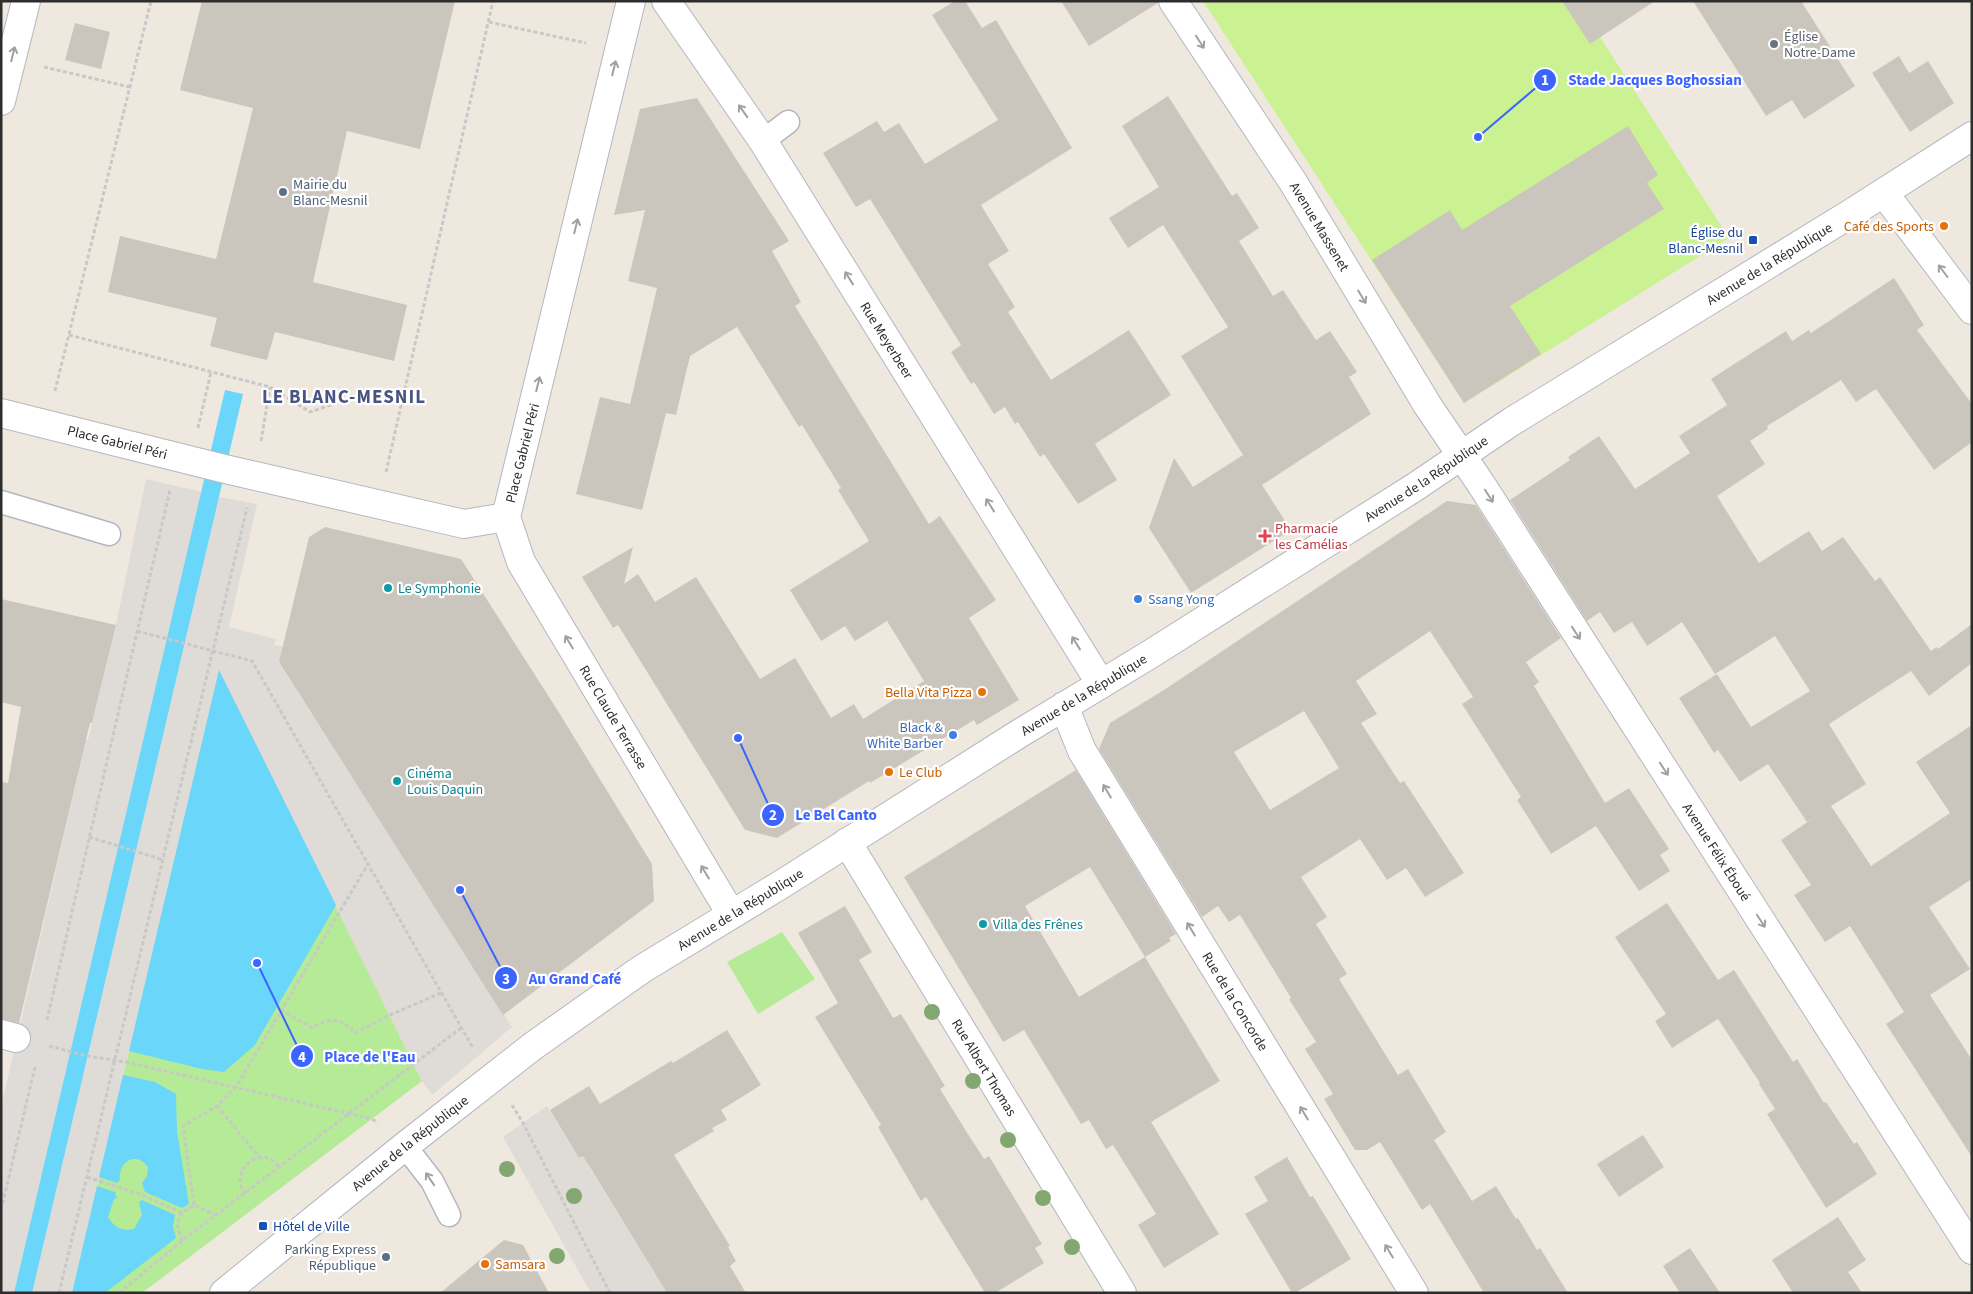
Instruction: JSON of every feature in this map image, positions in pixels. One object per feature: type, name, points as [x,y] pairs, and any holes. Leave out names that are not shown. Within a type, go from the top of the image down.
[{"type":"street","points":[[1,101],[26,1]]},
{"type":"street","name":"Place Gabriel Péri","points":[[1,413],[184,459],[464,524],[506,517],[631,1]]},
{"type":"street","name":"Rue Meyerbeer","points":[[666,1],[763,141],[1101,684]]},
{"type":"street","name":"Avenue Massenet","points":[[1173,1],[1292,182],[1428,406],[1462,455]]},
{"type":"street","name":"Avenue de la République","points":[[224,1293],[405,1146],[533,1046],[642,969],[1101,684],[1527,412],[1884,193],[1972,136]]},
{"type":"street","points":[[1884,193],[1972,310]]},
{"type":"street","name":"Avenue Félix Éboué","points":[[1462,455],[1972,1250]]},
{"type":"street","name":"Rue Claude Terrasse","points":[[506,517],[521,562],[731,914]]},
{"type":"street","name":"Rue de la Concorde","points":[[1064,706],[1087,759],[1414,1293]]},
{"type":"street","name":"Rue Albert Thomas","points":[[847,842],[1114,1290]]},
{"type":"lane","points":[[763,141],[788,122]]},
{"type":"lane","points":[[1,502],[109,534]]},
{"type":"lane","points":[[405,1146],[432,1181],[449,1215]]},
{"type":"path","points":[[47,424],[151,1]]},
{"type":"path","points":[[379,504],[493,1]]},
{"type":"path","points":[[489,22],[619,50]]},
{"type":"path","points":[[12,59],[130,88]]},
{"type":"path","points":[[69,335],[270,387],[310,412],[366,392],[403,398]]},
{"type":"path","points":[[46,1025],[137,631],[184,459],[211,372]]},
{"type":"path","points":[[59,1293],[255,476],[270,387]]},
{"type":"path","points":[[137,631],[252,661],[477,1056]]},
{"type":"path","points":[[89,837],[164,860]]},
{"type":"path","points":[[194,1205],[183,1126],[218,1106],[236,1087],[368,864]]},
{"type":"path","points":[[281,1010],[312,1028],[324,1020],[340,1021],[355,1033],[390,1015],[441,993]]},
{"type":"path","points":[[119,1293],[182,1241],[461,1028]]},
{"type":"path","points":[[71,1051],[372,1119],[405,1146]]},
{"type":"path","points":[[1,1210],[37,1062]]},
{"type":"path","points":[[218,1106],[260,1158]]},
{"type":"path","points":[[523,1123],[610,1293]]},
{"type":"path","points":[[244,1194],[240,1183],[241,1173],[246,1164],[252,1159],[270,1159],[280,1167]]},
{"type":"path","points":[[88,1176],[182,1213]]},
{"type":"path","points":[[182,1241],[177,1224],[182,1213],[194,1205]]},
{"type":"path","points":[[194,1205],[216,1215]]},
{"type":"green space","points":[[1203,1],[1652,1],[1600,37],[1729,238],[1464,403]]},
{"type":"green space","points":[[219,670],[422,1081],[142,1293],[72,1293]]},
{"type":"green space","points":[[782,932],[815,979],[758,1014],[727,962]]},
{"type":"shaded area","points":[[146,479],[202,492],[14,1293],[1,1293],[1,1107],[78,775],[80,741],[88,740],[116,625]]},
{"type":"shaded area","points":[[219,497],[257,504],[229,627],[276,639],[274,645],[283,647],[279,663],[512,1027],[432,1095],[422,1081],[219,670],[72,1293],[32,1293]]},
{"type":"shaded area","points":[[547,1106],[579,1158],[588,1152],[589,1167],[667,1293],[591,1293],[503,1137]]},
{"type":"water","points":[[225,390],[243,394],[219,497],[32,1293],[14,1293]]},
{"type":"water","points":[[219,670],[336,905],[255,1045],[224,1072],[202,1069],[129,1051]]},
{"type":"water","points":[[123,1075],[155,1082],[176,1094],[177,1132],[189,1204],[182,1208],[145,1192],[142,1183],[147,1176],[148,1167],[138,1160],[133,1159],[125,1163],[120,1173],[120,1180],[117,1183],[99,1177]]},
{"type":"water","points":[[97,1186],[115,1192],[117,1198],[114,1199],[108,1217],[116,1226],[126,1230],[134,1229],[142,1215],[139,1202],[142,1200],[175,1215],[173,1227],[176,1238],[105,1293],[72,1293]]},
{"type":"building","name":"Mairie du Blanc-Mesnil","points":[[202,1],[455,1],[420,149],[347,131],[313,282],[407,305],[394,361],[275,332],[267,360],[249,356],[210,346],[217,318],[108,292],[120,236],[216,259],[253,108],[180,90]]},
{"type":"building","points":[[955,1],[965,1],[982,28],[996,20],[1072,148],[981,205],[1009,251],[988,264],[1015,307],[1008,312],[1051,380],[1129,330],[1171,395],[1095,444],[1117,480],[1078,504],[1044,454],[1040,457],[1018,422],[1015,424],[1005,407],[994,414],[974,382],[971,384],[951,352],[961,345],[870,199],[856,207],[823,153],[877,121],[884,132],[899,123],[925,164],[998,120],[932,15]]},
{"type":"building","points":[[1061,1],[1157,1],[1158,3],[1089,46]]},
{"type":"building","points":[[1562,1],[1655,1],[1590,44]]},
{"type":"building","name":"Église Notre-Dame","points":[[1693,1],[1801,1],[1855,86],[1804,119],[1792,100],[1766,116]]},
{"type":"building","points":[[75,23],[110,32],[101,69],[65,60]]},
{"type":"building","points":[[1899,56],[1909,73],[1928,61],[1954,103],[1910,132],[1872,73]]},
{"type":"building","points":[[1168,96],[1232,196],[1237,193],[1259,228],[1239,241],[1273,296],[1283,290],[1316,340],[1330,331],[1357,372],[1349,377],[1371,414],[1262,485],[1291,530],[1191,593],[1149,528],[1174,458],[1193,487],[1243,455],[1181,356],[1228,327],[1163,225],[1128,248],[1109,218],[1159,187],[1122,126]]},
{"type":"building","points":[[697,98],[789,241],[772,251],[801,302],[795,306],[929,524],[940,516],[996,600],[969,618],[1019,700],[977,725],[974,720],[870,783],[869,781],[777,838],[745,830],[618,625],[613,628],[582,577],[633,547],[624,584],[638,574],[655,602],[696,577],[760,679],[795,658],[831,718],[854,704],[863,719],[924,681],[887,621],[855,641],[845,626],[821,641],[790,590],[869,541],[838,490],[841,488],[802,425],[799,427],[737,327],[690,356],[676,415],[666,413],[642,510],[576,494],[600,397],[630,404],[657,288],[628,281],[645,210],[614,215],[640,109]]},
{"type":"building","points":[[1628,126],[1658,175],[1647,183],[1664,209],[1510,306],[1541,354],[1464,403],[1372,260],[1450,210],[1462,230]]},
{"type":"building","points":[[1894,278],[1924,325],[1917,330],[1972,404],[1972,442],[1934,470],[1876,389],[1856,402],[1841,380],[1767,426],[1768,429],[1750,441],[1765,464],[1717,496],[1759,563],[1809,531],[1822,551],[1843,537],[1875,581],[1880,577],[1931,651],[1937,647],[1938,649],[1972,624],[1972,663],[1929,696],[1911,671],[1829,724],[1866,784],[1831,806],[1871,866],[1950,813],[1916,762],[1972,725],[1972,879],[1929,907],[1970,969],[1930,995],[1972,1060],[1972,1157],[1886,1024],[1904,1012],[1850,926],[1825,942],[1794,895],[1811,885],[1781,840],[1818,815],[1807,822],[1768,764],[1740,782],[1718,750],[1714,753],[1679,698],[1717,674],[1751,727],[1810,691],[1775,636],[1715,674],[1682,622],[1647,646],[1632,622],[1614,633],[1600,612],[1587,621],[1510,500],[1570,460],[1568,457],[1599,436],[1635,489],[1690,453],[1679,436],[1727,405],[1711,379],[1786,331],[1792,341],[1809,330],[1811,333]]},
{"type":"building","points":[[1447,501],[1476,505],[1561,638],[1526,662],[1539,682],[1534,686],[1605,803],[1629,788],[1669,849],[1660,855],[1670,871],[1639,891],[1596,826],[1551,854],[1517,800],[1521,797],[1462,704],[1473,697],[1430,631],[1356,681],[1377,714],[1361,723],[1400,783],[1404,781],[1464,873],[1425,897],[1406,868],[1387,880],[1360,839],[1301,877],[1327,917],[1316,924],[1347,974],[1339,979],[1398,1075],[1408,1069],[1446,1132],[1434,1140],[1472,1201],[1496,1186],[1537,1250],[1540,1248],[1568,1293],[1484,1293],[1430,1204],[1422,1210],[1380,1142],[1367,1150],[1355,1150],[1324,1099],[1333,1094],[1305,1049],[1316,1042],[1240,915],[1229,922],[1218,906],[1202,917],[1099,749],[1110,723],[1164,690]],"holes":[[[1304,711],[1339,768],[1270,810],[1234,752]]]},
{"type":"building","points":[[325,527],[461,559],[558,711],[652,864],[654,901],[503,1015],[279,662],[309,537]]},
{"type":"building","points":[[1,599],[116,625],[92,723],[90,723],[19,1023],[1,1019],[1,782],[8,783],[21,707],[1,702]]},
{"type":"building","points":[[1076,770],[1176,934],[1169,938],[1171,941],[1145,957],[1220,1081],[1151,1122],[1219,1234],[1164,1268],[1138,1225],[1156,1214],[1113,1145],[1106,1149],[1089,1120],[1081,1124],[1024,1030],[1003,1042],[904,877]],"holes":[[[1090,867],[1145,957],[1079,997],[1025,906]]]},
{"type":"building","points":[[1667,903],[1718,980],[1734,970],[1793,1062],[1797,1059],[1824,1103],[1826,1102],[1854,1144],[1857,1142],[1877,1174],[1826,1208],[1767,1114],[1775,1109],[1718,1019],[1672,1048],[1655,1021],[1666,1014],[1615,937]]},
{"type":"building","points":[[845,906],[872,952],[859,960],[893,1018],[901,1014],[945,1086],[940,1089],[984,1159],[989,1156],[1042,1244],[1035,1248],[1044,1263],[995,1293],[985,1293],[926,1197],[921,1201],[878,1127],[881,1125],[815,1017],[838,1003],[798,933]]},
{"type":"building","points":[[727,1030],[761,1085],[721,1110],[727,1120],[712,1128],[714,1131],[674,1155],[730,1246],[728,1247],[736,1261],[730,1266],[746,1293],[667,1293],[583,1156],[579,1158],[550,1110],[589,1086],[600,1104]]},
{"type":"building","points":[[1643,1135],[1664,1167],[1619,1197],[1597,1164]]},
{"type":"building","points":[[1287,1157],[1310,1197],[1313,1196],[1351,1259],[1295,1293],[1292,1293],[1245,1214],[1268,1201],[1254,1177]]},
{"type":"building","points":[[1838,1217],[1866,1260],[1848,1272],[1862,1293],[1793,1293],[1772,1260]]},
{"type":"building","points":[[504,1240],[523,1245],[549,1293],[440,1293]]},
{"type":"building","points":[[1690,1248],[1720,1293],[1680,1293],[1663,1266]]},
{"type":"place","name":"Église Notre-Dame","points":[[1774,44]]},
{"type":"place","name":"Stade Jacques Boghossian","points":[[1478,137]]},
{"type":"place","name":"Mairie du Blanc-Mesnil","points":[[283,192]]},
{"type":"place","name":"Café des Sports","points":[[1944,226]]},
{"type":"place","name":"Église du Blanc-Mesnil","points":[[1753,240]]},
{"type":"place","name":"Pharmacie les Camélias","points":[[1265,536]]},
{"type":"place","name":"Le Symphonie","points":[[388,588]]},
{"type":"place","name":"Ssang Yong","points":[[1138,599]]},
{"type":"place","name":"Bella Vita Pizza","points":[[982,692]]},
{"type":"place","name":"Black & White Barber","points":[[953,735]]},
{"type":"place","name":"Le Bel Canto","points":[[738,738]]},
{"type":"place","name":"Le Club","points":[[889,772]]},
{"type":"place","name":"Cinéma Louis Daquin","points":[[397,781]]},
{"type":"place","name":"Au Grand Café","points":[[460,890]]},
{"type":"place","name":"Villa des Frênes","points":[[983,924]]},
{"type":"place","name":"Place de l'Eau","points":[[257,963]]},
{"type":"place","name":"Hôtel de Ville","points":[[263,1226]]},
{"type":"place","name":"Parking Express République","points":[[386,1257]]},
{"type":"place","name":"Samsara","points":[[485,1264]]},
{"type":"district","name":"LE BLANC-MESNIL","points":[[344,396]]}]
